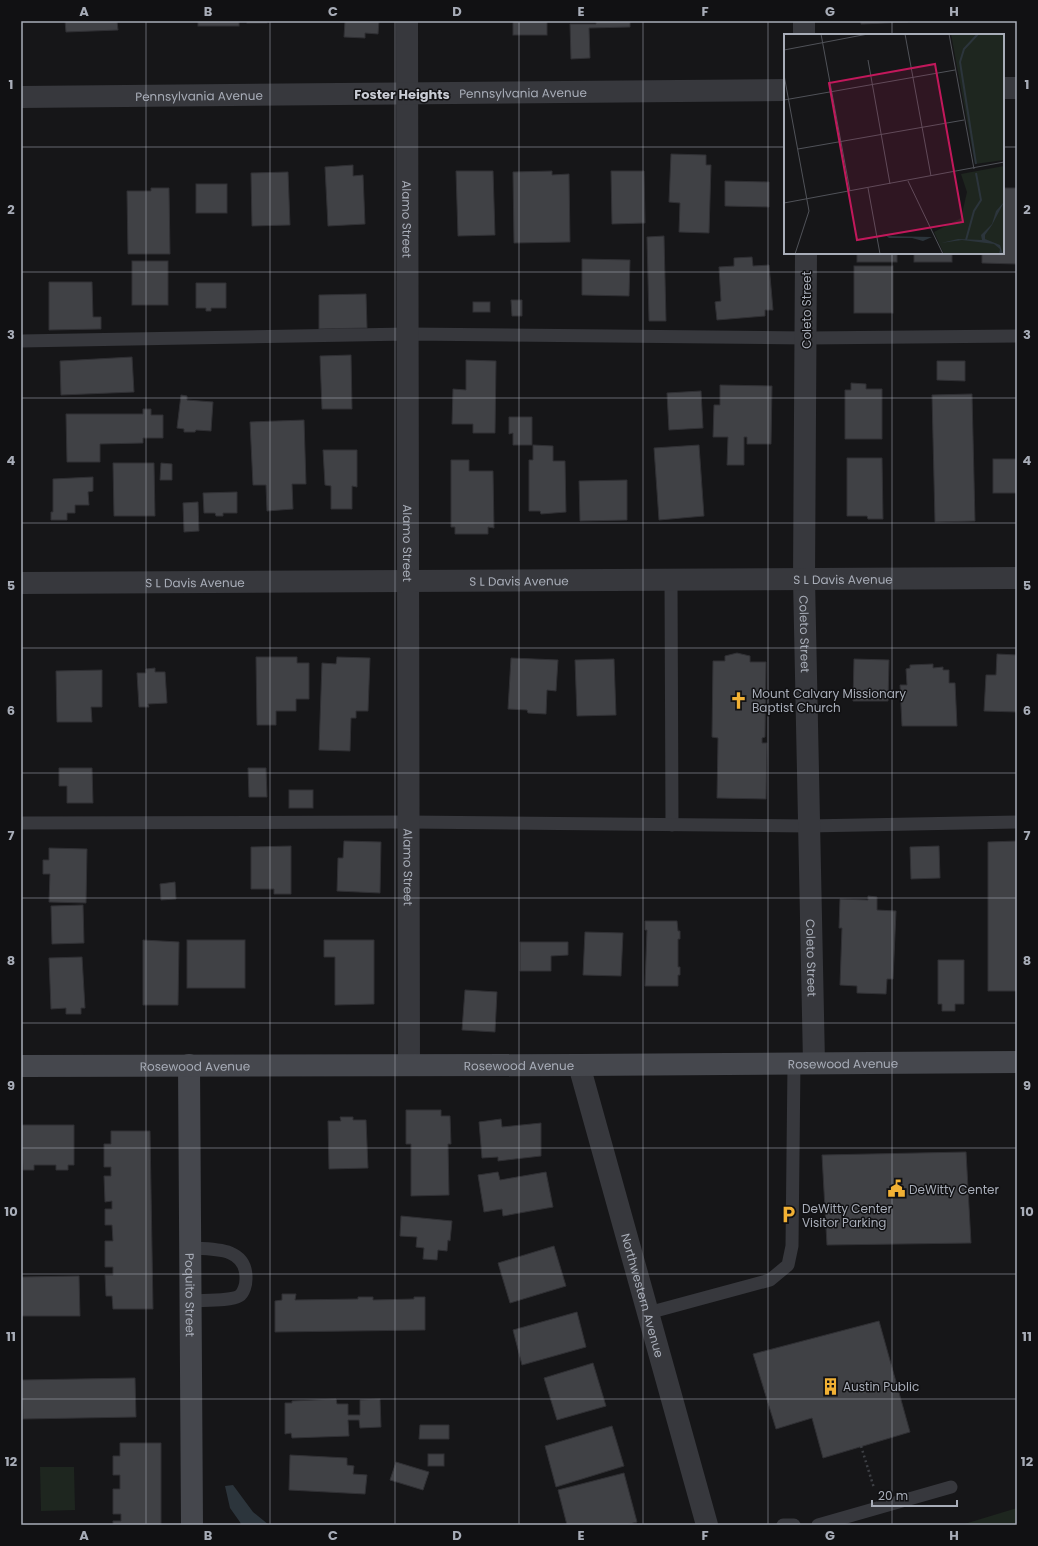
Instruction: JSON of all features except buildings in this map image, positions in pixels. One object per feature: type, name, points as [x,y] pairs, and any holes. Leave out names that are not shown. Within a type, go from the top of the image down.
[{"type":"street","name":"Alamo Street","points":[[407,21],[409,1064]]},
{"type":"street","points":[[804,21],[804,34]]},
{"type":"street","points":[[1004,88],[1017,88]]},
{"type":"street","name":"Pennsylvania Avenue","points":[[21,97],[784,90]]},
{"type":"street","name":"Coleto Street","points":[[804,1063],[808,826],[804,579],[807,338],[806,254]]},
{"type":"street","name":"S L Davis Avenue","points":[[21,583],[1017,578]]},
{"type":"street","name":"Rosewood Avenue","points":[[21,1066],[409,1064],[579,1065],[1017,1062]]},
{"type":"street","name":"Poquito Street","points":[[189,1065],[192,1525]]},
{"type":"street","name":"Northwestern Avenue","points":[[579,1065],[707,1525]]},
{"type":"lane","points":[[21,341],[408,334],[807,338],[1017,336]]},
{"type":"lane","points":[[672,580],[672,825]]},
{"type":"lane","points":[[21,824],[409,822],[808,826],[1017,822]]},
{"type":"lane","points":[[648,1313],[770,1280],[788,1265],[792,1246],[804,1063]]},
{"type":"lane","points":[[190,1248],[225,1250],[239,1257],[245,1266],[246,1279],[244,1289],[240,1295],[233,1298],[191,1301]]},
{"type":"lane","points":[[818,1525],[951,1487]]},
{"type":"lane","points":[[783,1525],[794,1525]]},
{"type":"path","points":[[861,1446],[880,1508]]},
{"type":"shaded area","points":[[40,1467],[74,1467],[75,1510],[41,1511]]},
{"type":"shaded area","points":[[233,1485],[253,1512],[269,1525],[242,1525],[230,1508],[225,1486]]},
{"type":"shaded area","points":[[1017,1508],[1017,1525],[961,1525]]},
{"type":"place","name":"Mount Calvary Missionary Baptist Church","points":[[739,700]]},
{"type":"place","name":"DeWitty Center","points":[[896,1189]]},
{"type":"place","name":"DeWitty Center Visitor Parking","points":[[789,1215]]},
{"type":"place","name":"Austin Public","points":[[830,1386]]},
{"type":"district","name":"Foster Heights","points":[[402,94]]}]
